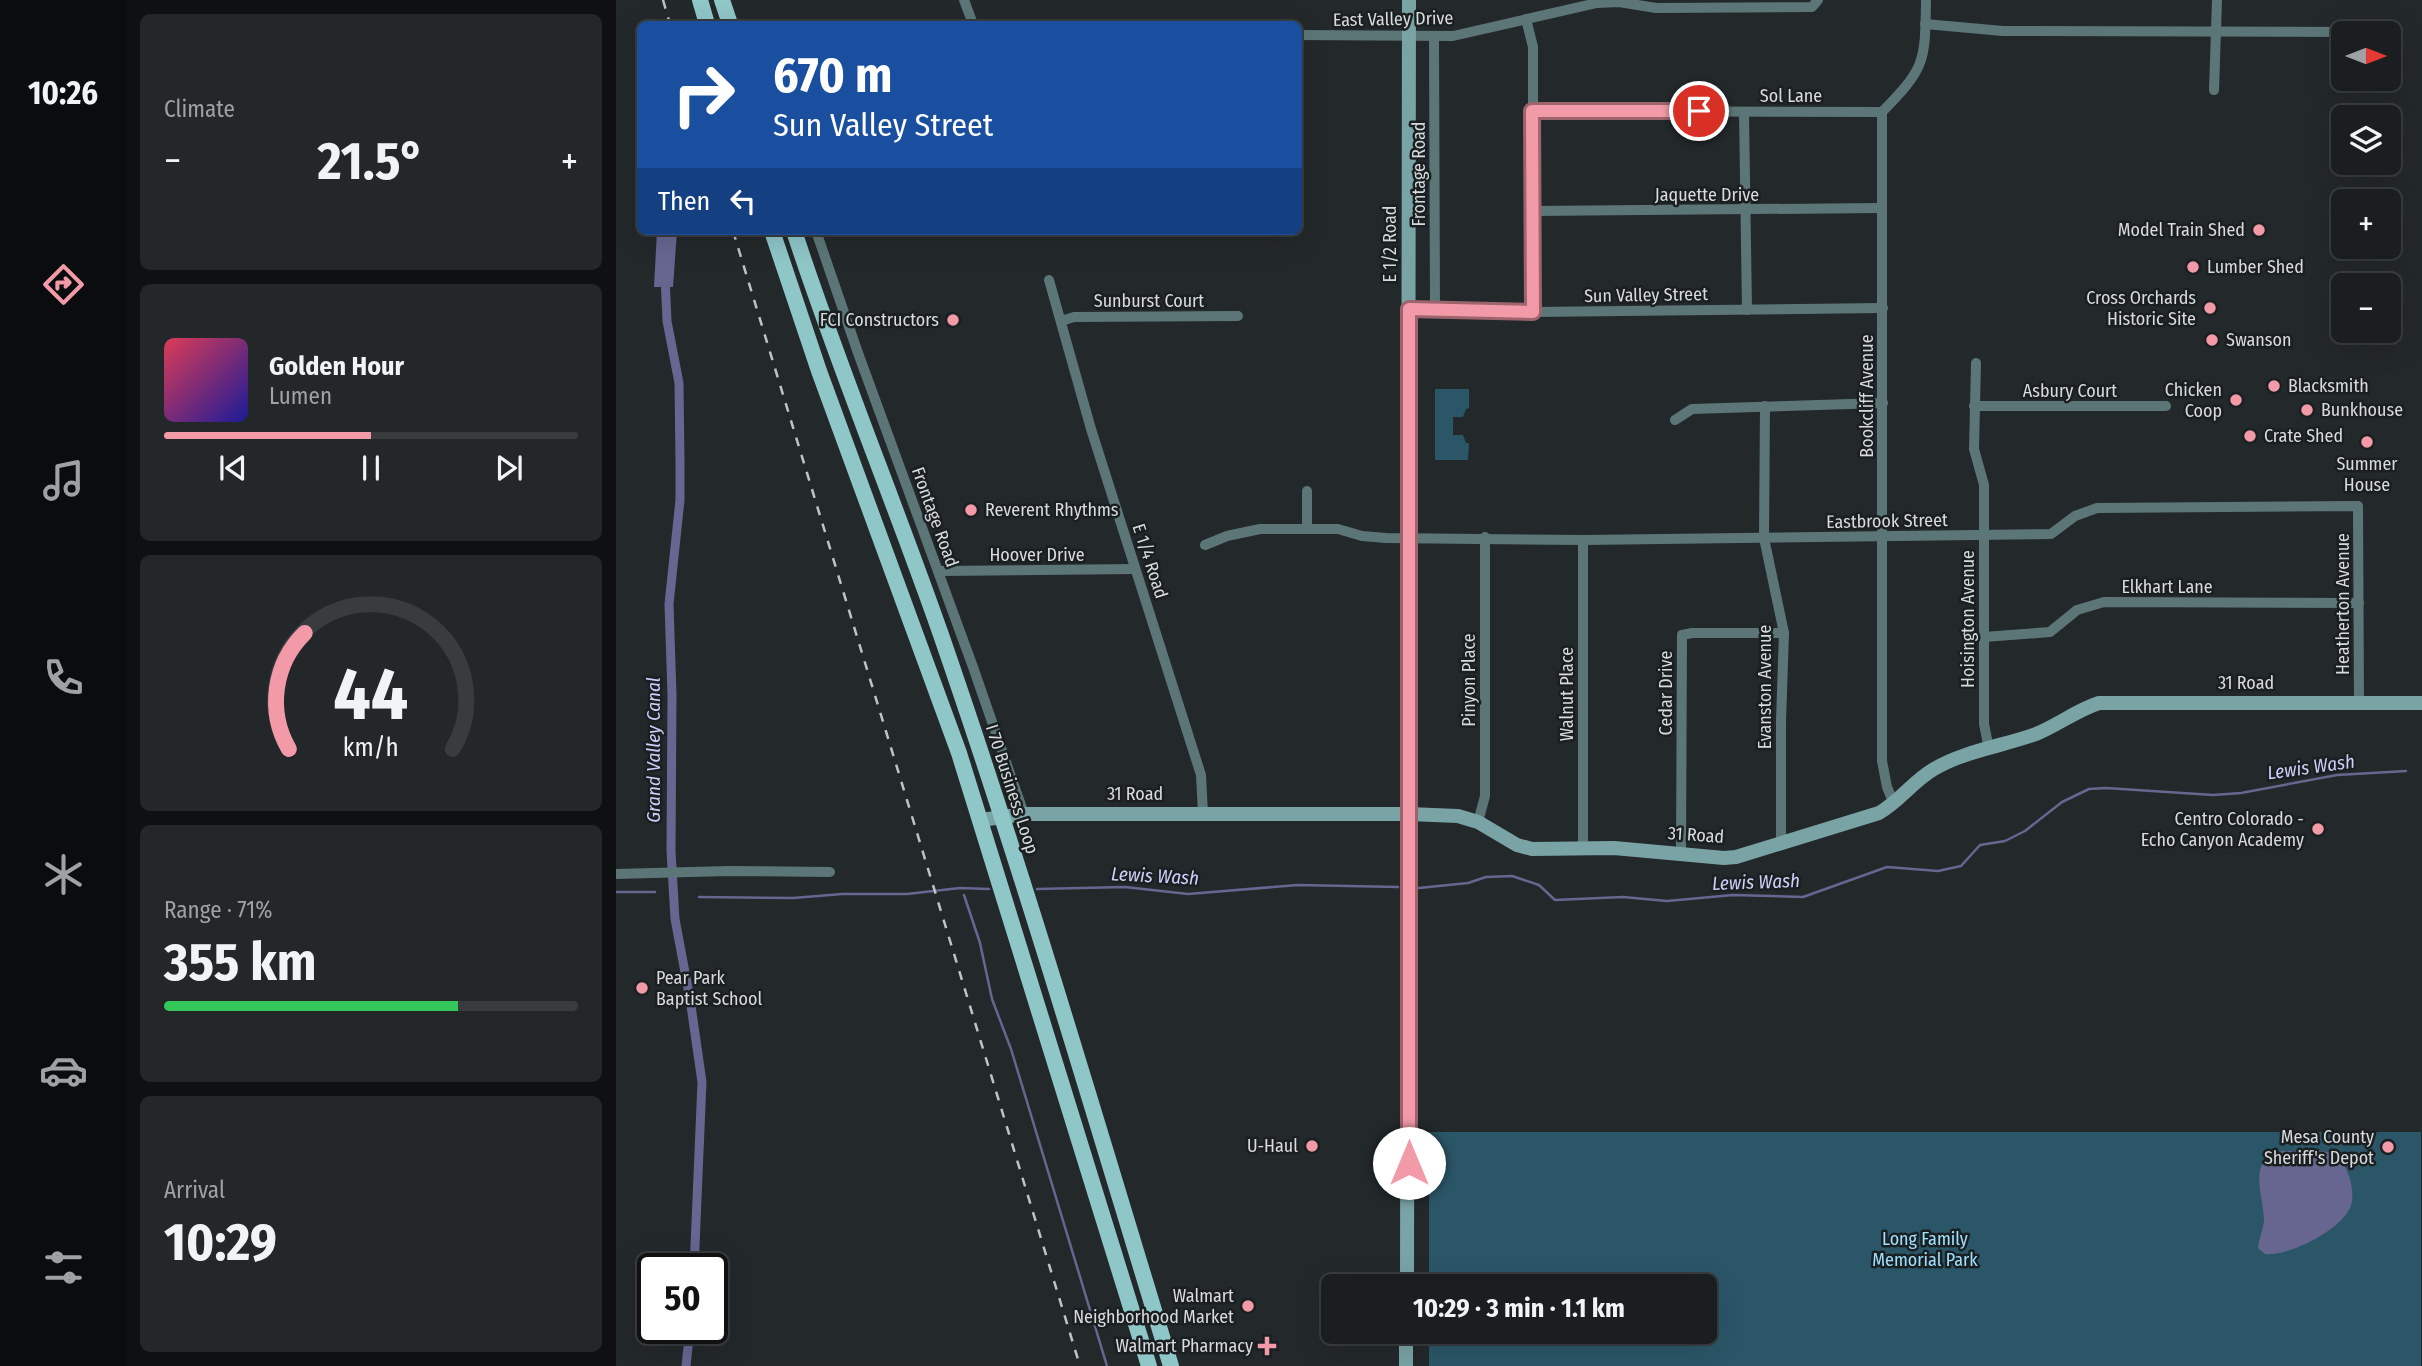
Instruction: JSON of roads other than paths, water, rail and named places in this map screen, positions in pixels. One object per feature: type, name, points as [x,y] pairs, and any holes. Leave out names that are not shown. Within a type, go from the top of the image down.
[{"type":"main road","points":[[700,0],[706,21]]},
{"type":"main road","points":[[722,0],[729,21]]},
{"type":"main road","points":[[773,235],[819,371],[923,651],[981,820],[1149,1366]]},
{"type":"main road","name":"I 70 Business Loop","points":[[795,235],[824,324],[939,629],[1002,817],[1172,1366]]},
{"type":"street","points":[[964,0],[972,21]]},
{"type":"street","name":"E 1/2 Road","points":[[1407,1274],[1409,0]]},
{"type":"street","name":"East Valley Drive","points":[[1302,35],[1453,36],[1597,3],[1619,2],[1656,8],[1812,7],[1818,0]]},
{"type":"street","points":[[1882,112],[1908,85],[1920,67],[1926,45],[1926,0]]},
{"type":"street","points":[[2214,90],[2217,0]]},
{"type":"street","points":[[1526,19],[1532,47],[1533,312]]},
{"type":"street","points":[[1925,24],[2003,31],[2331,32]]},
{"type":"street","name":"Frontage Road","points":[[1434,37],[1435,310]]},
{"type":"street","name":"Sol Lane","points":[[1532,111],[1882,112]]},
{"type":"street","points":[[1744,112],[1748,310]]},
{"type":"street","name":"Bookcliff Avenue","points":[[1882,112],[1882,761],[1887,787],[1894,804]]},
{"type":"street","name":"Jaquette Drive","points":[[1533,211],[1881,208]]},
{"type":"street","name":"Frontage Road","points":[[817,235],[1024,814]]},
{"type":"street","name":"E 1/4 Road","points":[[1049,279],[1115,504],[1201,775],[1203,814]]},
{"type":"street","name":"Sun Valley Street","points":[[1409,309],[1533,312],[1883,308]]},
{"type":"street","name":"Sunburst Court","points":[[1060,321],[1074,317],[1238,316]]},
{"type":"street","name":"Hoisington Avenue","points":[[1976,363],[1974,449],[1984,485],[1984,724],[1989,749]]},
{"type":"street","points":[[1675,420],[1692,409],[1883,403]]},
{"type":"street","name":"Evanston Avenue","points":[[1765,406],[1764,538],[1784,633],[1781,843]]},
{"type":"street","name":"Asbury Court","points":[[1975,406],[2166,406]]},
{"type":"street","points":[[1307,491],[1307,529]]},
{"type":"street","name":"Eastbrook Street","points":[[1205,545],[1227,536],[1260,529],[1338,529],[1362,536],[1583,540],[2051,534],[2075,516],[2097,508],[2358,506]]},
{"type":"street","name":"Heatherton Avenue","points":[[2358,506],[2359,702]]},
{"type":"street","name":"Pinyon Place","points":[[1478,822],[1485,796],[1485,537]]},
{"type":"street","name":"Walnut Place","points":[[1583,540],[1583,849]]},
{"type":"street","name":"Hoover Drive","points":[[939,571],[1135,569]]},
{"type":"street","name":"Elkhart Lane","points":[[1984,637],[2050,632],[2077,610],[2104,602],[2358,603]]},
{"type":"street","name":"Cedar Drive","points":[[1681,855],[1682,635],[1784,633]]},
{"type":"street","name":"31 Road","points":[[981,820],[1024,814],[1458,816],[1478,822],[1517,845],[1532,849],[1614,848],[1724,858],[1871,815],[1894,804],[1910,787],[1937,767],[2051,727],[2078,711],[2099,703],[2422,704]]},
{"type":"street","points":[[616,874],[830,872]]},
{"type":"street","points":[[1406,1344],[1406,1366]]},
{"type":"waterway","name":"Grand Valley Canal","points":[[665,277],[667,321],[679,383],[680,462],[680,500],[669,604],[672,695],[671,851],[675,919],[702,1082],[695,1253]]},
{"type":"waterway","name":"Lewis Wash","points":[[1419,888],[1468,883],[1486,877],[1512,876],[1539,885],[1555,900],[1623,897],[1667,901],[1733,895],[1803,897],[1887,867],[1938,871],[1961,866],[1980,845],[2005,841],[2025,831],[2062,802],[2089,789],[2213,795],[2241,793],[2337,775],[2406,771]]},
{"type":"waterway","name":"Lewis Wash","points":[[1037,889],[1125,887],[1188,894],[1298,885],[1398,887]]},
{"type":"waterway","name":"Lewis Wash","points":[[699,897],[793,898],[842,894],[907,894],[960,888],[989,889]]},
{"type":"waterway","name":"Lewis Wash","points":[[616,892],[655,892]]},
{"type":"waterway","points":[[964,895],[980,943],[992,999],[1011,1049],[1107,1366]]},
{"type":"waterway","name":"Grand Valley Canal","points":[[686,1366],[688,1344]]},
{"type":"railway","points":[[663,0],[669,21]]},
{"type":"railway","points":[[734,235],[1080,1366]]},
{"type":"place","name":"Model Train Shed","points":[[2259,230]]},
{"type":"place","name":"Lumber Shed","points":[[2193,267]]},
{"type":"place","name":"Cross Orchards Historic Site","points":[[2210,308]]},
{"type":"place","name":"FCI Constructors","points":[[953,320]]},
{"type":"place","name":"Swanson","points":[[2212,340]]},
{"type":"place","name":"Blacksmith","points":[[2274,386]]},
{"type":"place","name":"Chicken Coop","points":[[2236,400]]},
{"type":"place","name":"Bunkhouse","points":[[2307,410]]},
{"type":"place","name":"Crate Shed","points":[[2250,436]]},
{"type":"place","name":"Summer House","points":[[2367,442]]},
{"type":"place","name":"Reverent Rhythms","points":[[971,510]]},
{"type":"place","name":"Centro Colorado - Echo Canyon Academy","points":[[2318,829]]},
{"type":"place","name":"Pear Park Baptist School","points":[[642,988]]},
{"type":"place","name":"U-Haul","points":[[1312,1146]]},
{"type":"place","name":"Mesa County Sheriff's Depot","points":[[2388,1147]]},
{"type":"place","name":"Walmart Neighborhood Market","points":[[1248,1306]]},
{"type":"place","name":"Walmart Pharmacy","points":[[1267,1346]]},
{"type":"park label","name":"Long Family Memorial Park","points":[[1925,1249]]}]
